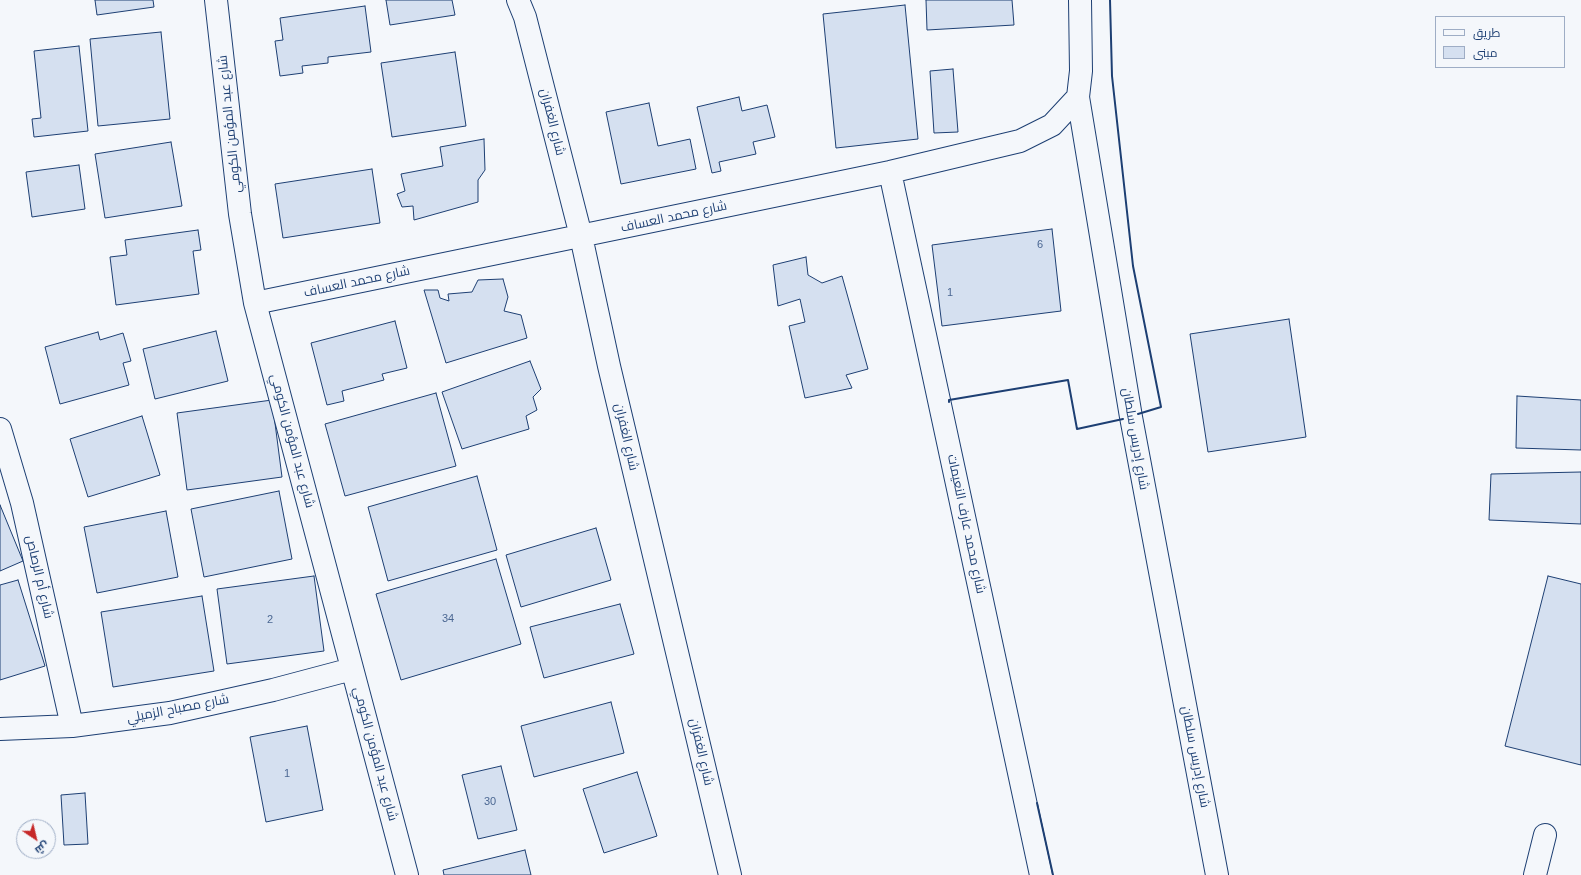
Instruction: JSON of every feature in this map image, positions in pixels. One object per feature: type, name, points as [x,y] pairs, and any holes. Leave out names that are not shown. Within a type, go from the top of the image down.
[{"type":"street","name":"شارع عبد المؤمن الكومي","points":[[216,0],[240,214],[255,303],[407,875]]},
{"type":"street","name":"شارع الغفران","points":[[518,0],[525,17],[581,236],[608,366],[730,875]]},
{"type":"street","name":"شارع إدريس سلطان","points":[[1080,0],[1082,71],[1078,97],[1131,417],[1217,875]]},
{"type":"street","name":"شارع محمد العساف","points":[[255,303],[890,172],[1020,141],[1052,125],[1078,97]]},
{"type":"street","name":"شارع محمد عارف النعيمات","points":[[890,172],[1042,875]]},
{"type":"street","name":"شارع أم الرصاص","points":[[0,430],[22,503],[72,726]]},
{"type":"street","name":"شارع مصباح الزميلي","points":[[0,729],[72,726],[170,713],[273,690],[352,668]]},
{"type":"street","points":[[1535,875],[1544,835]]},
{"type":"building","points":[[95,0],[153,0],[154,7],[97,15]]},
{"type":"building","points":[[386,0],[452,0],[455,15],[390,25]]},
{"type":"building","points":[[926,0],[1012,0],[1014,25],[927,30]]},
{"type":"building","points":[[905,5],[918,139],[836,148],[823,14]]},
{"type":"building","points":[[365,6],[371,52],[328,57],[328,63],[302,66],[303,73],[280,76],[275,41],[283,40],[280,18]]},
{"type":"building","points":[[161,32],[170,119],[98,126],[90,39]]},
{"type":"building","points":[[79,46],[88,131],[34,137],[32,119],[41,118],[34,51]]},
{"type":"building","points":[[455,52],[466,126],[392,137],[381,63]]},
{"type":"building","points":[[953,69],[958,132],[934,133],[930,71]]},
{"type":"building","points":[[739,97],[742,111],[767,105],[775,137],[753,142],[756,154],[719,162],[721,171],[712,173],[697,107]]},
{"type":"building","points":[[649,103],[658,146],[690,139],[696,169],[621,184],[606,112]]},
{"type":"building","points":[[484,139],[485,170],[478,180],[478,202],[414,220],[413,206],[402,207],[397,194],[405,191],[401,174],[443,166],[440,147]]},
{"type":"building","points":[[171,142],[182,206],[105,218],[95,154]]},
{"type":"building","points":[[79,165],[85,209],[32,217],[26,172]]},
{"type":"building","points":[[372,169],[380,223],[283,238],[275,184]]},
{"type":"building","points":[[1052,229],[1061,311],[942,326],[932,245]]},
{"type":"building","points":[[198,230],[201,250],[193,251],[199,294],[116,305],[110,257],[127,255],[125,240]]},
{"type":"building","points":[[806,257],[808,275],[822,283],[842,276],[868,369],[846,375],[852,388],[805,398],[789,326],[805,322],[800,299],[778,306],[773,265]]},
{"type":"building","points":[[503,279],[508,297],[504,311],[521,315],[527,338],[446,363],[424,290],[438,290],[440,298],[449,301],[448,294],[472,292],[478,280]]},
{"type":"building","points":[[1289,319],[1306,437],[1208,452],[1190,334]]},
{"type":"building","points":[[395,321],[407,368],[382,374],[384,380],[342,391],[344,401],[327,405],[311,343]]},
{"type":"building","points":[[216,331],[228,381],[155,399],[143,349]]},
{"type":"building","points":[[98,332],[100,340],[123,333],[131,361],[123,363],[129,385],[60,404],[45,347]]},
{"type":"building","points":[[530,361],[541,389],[533,397],[537,410],[526,416],[529,429],[462,449],[442,392]]},
{"type":"building","points":[[436,393],[456,466],[345,496],[325,424]]},
{"type":"building","points":[[1517,396],[1581,400],[1581,450],[1516,448]]},
{"type":"building","points":[[272,400],[282,477],[187,490],[177,413]]},
{"type":"building","points":[[142,416],[160,475],[88,497],[70,439]]},
{"type":"building","points":[[1581,472],[1581,524],[1489,520],[1491,474]]},
{"type":"building","points":[[477,476],[497,550],[388,581],[368,507]]},
{"type":"building","points":[[279,491],[292,559],[204,577],[191,509]]},
{"type":"building","points":[[0,505],[23,561],[0,571]]},
{"type":"building","points":[[166,511],[178,577],[97,593],[84,527]]},
{"type":"building","points":[[596,528],[611,580],[521,607],[506,555]]},
{"type":"building","points":[[496,559],[521,644],[401,680],[376,594]]},
{"type":"building","points":[[314,576],[324,651],[227,664],[217,589]]},
{"type":"building","points":[[1548,576],[1581,584],[1581,765],[1505,746]]},
{"type":"building","points":[[18,580],[45,666],[0,680],[0,585]]},
{"type":"building","points":[[202,596],[214,671],[113,687],[101,612]]},
{"type":"building","points":[[620,604],[634,654],[544,678],[530,627]]},
{"type":"building","points":[[611,702],[624,753],[534,777],[521,726]]},
{"type":"building","points":[[307,726],[323,810],[266,822],[250,737]]},
{"type":"building","points":[[501,766],[517,830],[478,839],[462,775]]},
{"type":"building","points":[[637,772],[657,836],[604,853],[583,789]]},
{"type":"building","points":[[85,793],[88,844],[64,845],[61,795]]},
{"type":"building","points":[[525,850],[531,875],[444,875],[443,870]]},
{"type":"wall","points":[[1110,0],[1112,76],[1133,266],[1161,407],[1138,414]]},
{"type":"wall","points":[[949,402],[949,400],[1068,380],[1077,429],[1123,419]]},
{"type":"wall","points":[[1037,803],[1053,875]]}]
